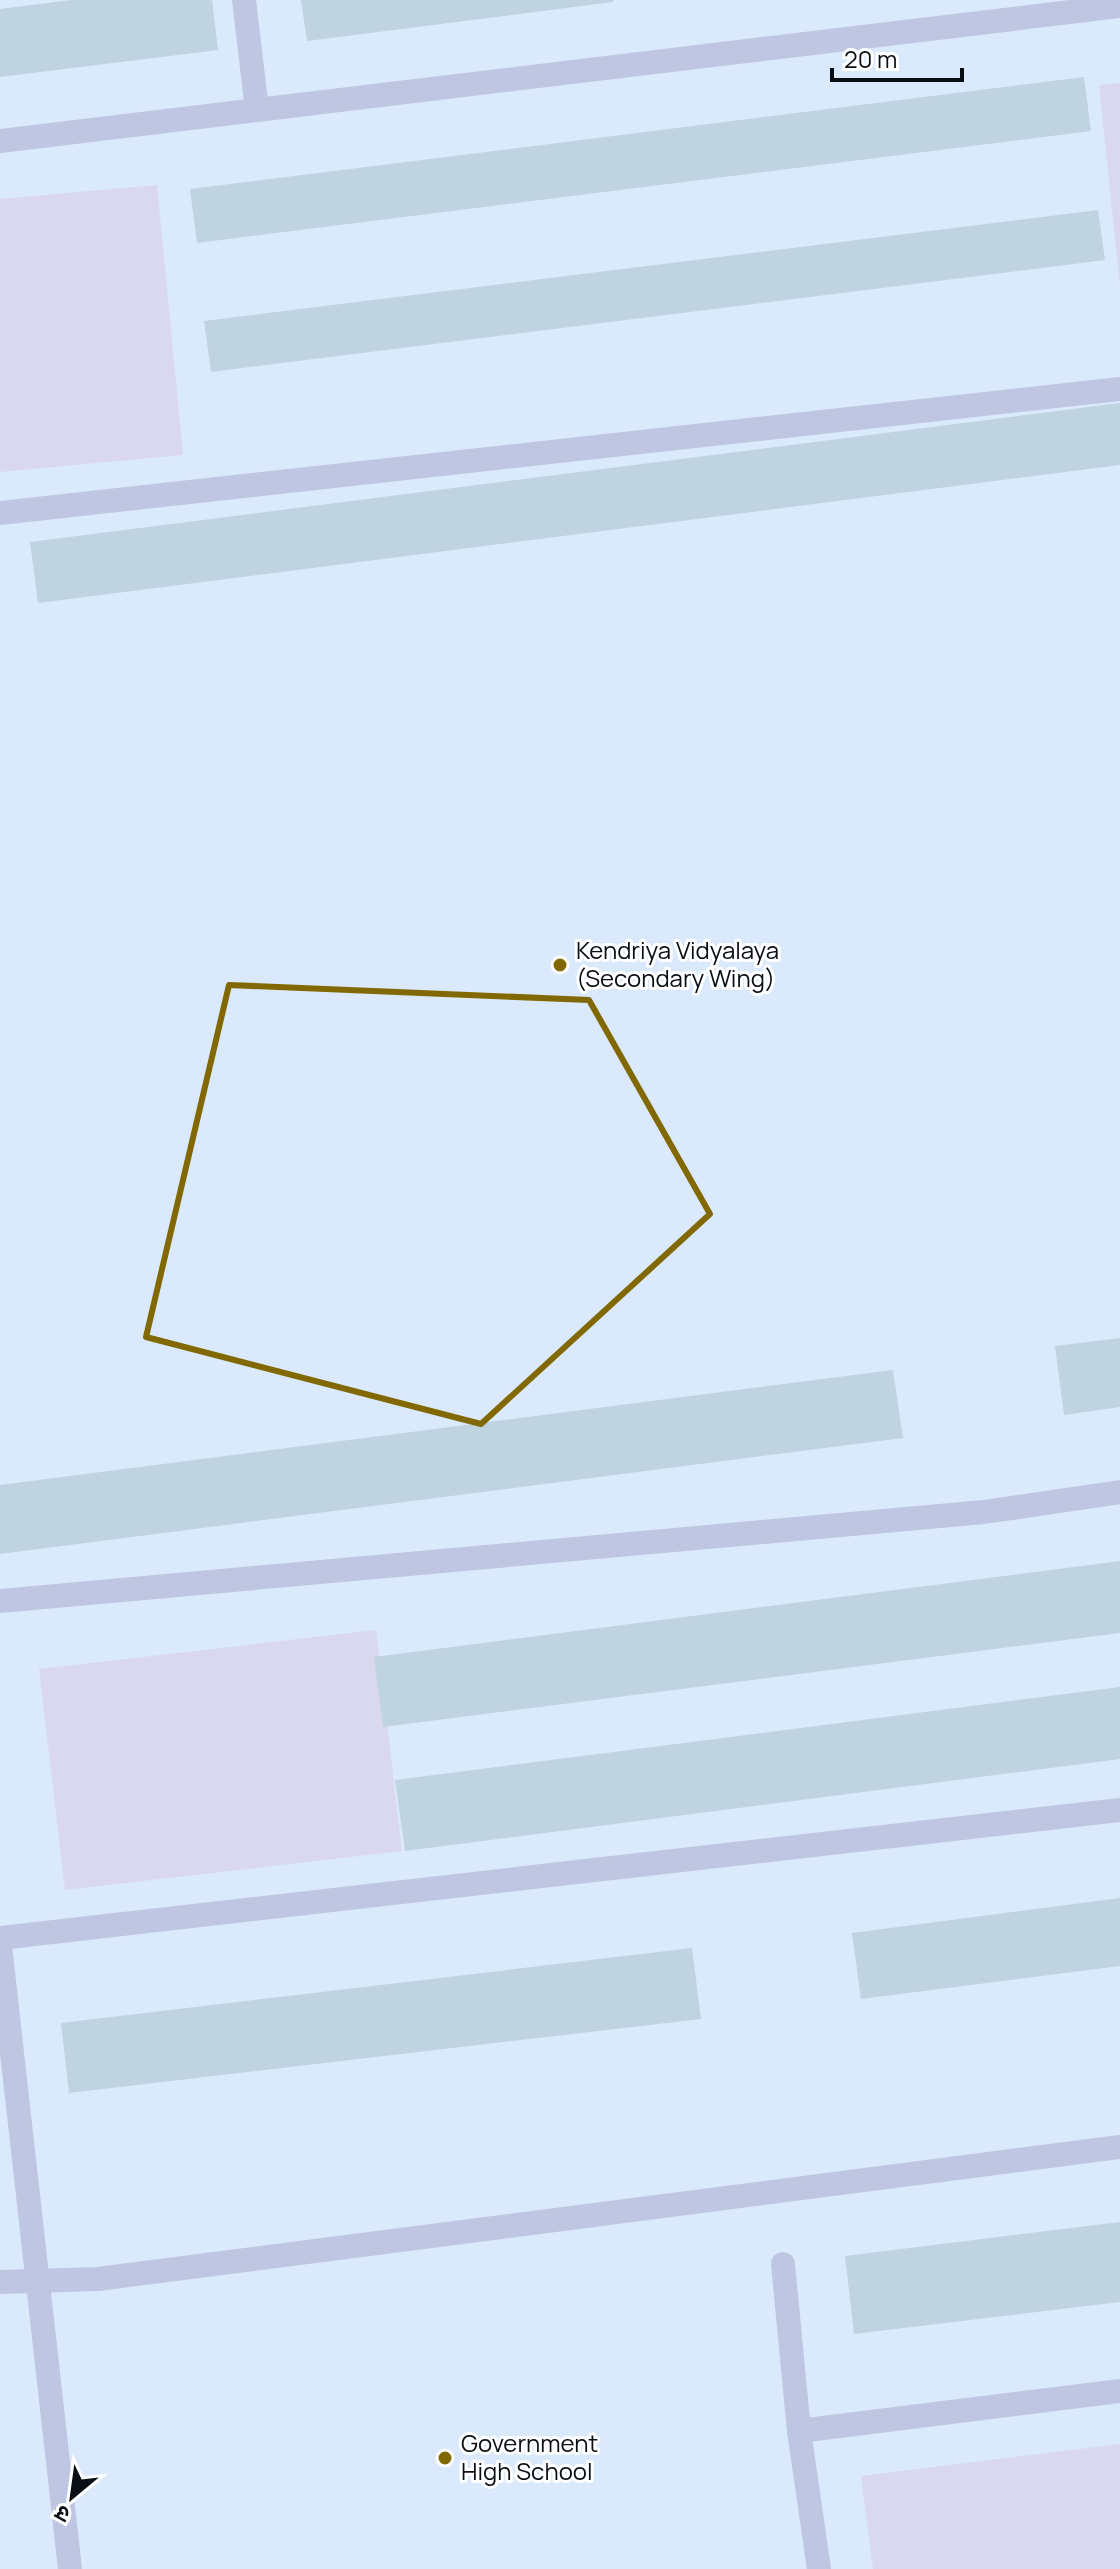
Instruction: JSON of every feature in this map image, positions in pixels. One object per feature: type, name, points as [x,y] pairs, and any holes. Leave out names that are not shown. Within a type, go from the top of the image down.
[{"type":"street","points":[[244,0],[257,110]]},
{"type":"street","points":[[0,141],[1120,6]]},
{"type":"street","points":[[0,513],[1120,389]]},
{"type":"street","points":[[0,1601],[984,1512],[1120,1492]]},
{"type":"street","points":[[0,1938],[1120,1810]]},
{"type":"street","points":[[0,1946],[70,2569]]},
{"type":"street","points":[[0,2282],[98,2279],[1120,2147]]},
{"type":"street","points":[[783,2264],[799,2431],[819,2569]]},
{"type":"street","points":[[799,2431],[1120,2391]]},
{"type":"highlighted area","points":[[229,985],[589,1000],[710,1214],[481,1424],[146,1337]]},
{"type":"shaded area","points":[[1120,83],[1120,286],[1099,85]]},
{"type":"shaded area","points":[[157,185],[183,455],[0,472],[0,199]]},
{"type":"shaded area","points":[[376,1630],[402,1851],[65,1890],[39,1669]]},
{"type":"shaded area","points":[[1120,2444],[1120,2569],[873,2569],[861,2476]]},
{"type":"building","points":[[71,0],[212,0],[218,50],[0,77],[0,9]]},
{"type":"building","points":[[301,0],[613,0],[613,2],[307,41]]},
{"type":"building","points":[[1084,77],[1091,131],[197,243],[190,189]]},
{"type":"building","points":[[1098,210],[1105,260],[211,372],[204,321]]},
{"type":"building","points":[[1120,403],[1120,465],[38,603],[30,542]]},
{"type":"building","points":[[1120,1338],[1120,1407],[1064,1415],[1055,1346]]},
{"type":"building","points":[[893,1370],[903,1438],[0,1554],[0,1485]]},
{"type":"building","points":[[1120,1561],[1120,1633],[383,1727],[374,1657]]},
{"type":"building","points":[[1120,1687],[1120,1759],[405,1851],[395,1780]]},
{"type":"building","points":[[1120,1898],[1120,1966],[861,1999],[852,1933]]},
{"type":"building","points":[[692,1948],[701,2019],[69,2093],[61,2023]]},
{"type":"building","points":[[1120,2222],[1120,2302],[854,2334],[845,2256]]},
{"type":"place","name":"Kendriya Vidyalaya (Secondary Wing)","points":[[560,965]]},
{"type":"place","name":"Government High School","points":[[445,2458]]}]
